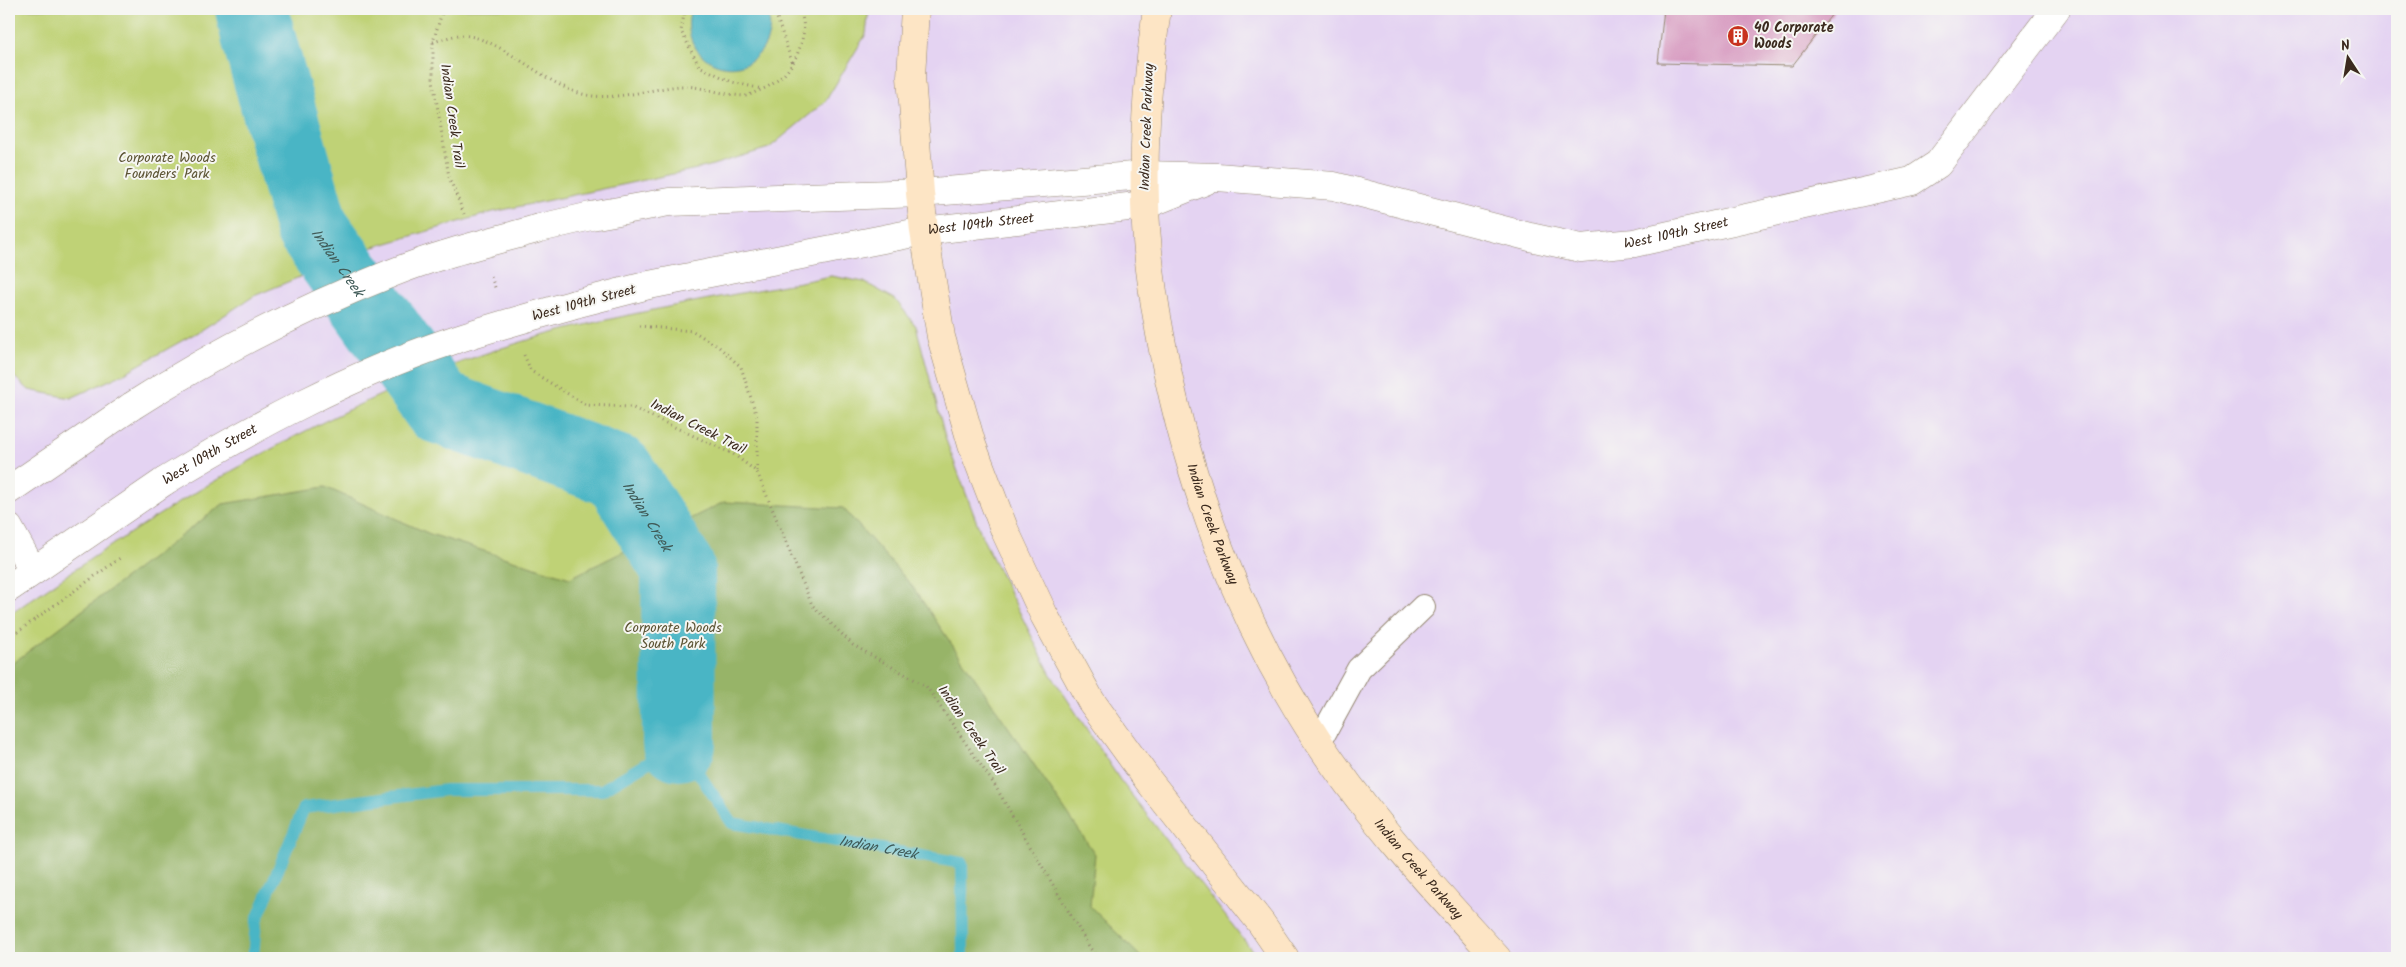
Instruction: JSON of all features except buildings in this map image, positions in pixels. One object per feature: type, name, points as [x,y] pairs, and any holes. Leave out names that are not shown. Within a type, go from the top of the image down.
[{"type":"street","points":[[915,9],[911,77],[920,193],[924,231],[941,337],[972,445],[1005,531],[1044,615],[1091,701],[1148,780],[1261,924],[1285,958]]},
{"type":"street","name":"Indian Creek Parkway","points":[[1157,9],[1149,68],[1145,205],[1152,286],[1168,378],[1192,472],[1233,581],[1275,670],[1319,742],[1371,817],[1497,958]]},
{"type":"street","name":"West 109th Street","points":[[9,490],[180,375],[280,323],[392,273],[540,228],[591,216],[669,202],[920,193],[1145,175],[1217,177],[1334,186],[1530,237],[1581,248],[1634,243],[1912,180],[1938,164],[2056,9]]},
{"type":"street","name":"West 109th Street","points":[[9,588],[165,481],[282,413],[393,363],[452,341],[576,304],[649,285],[924,231],[1145,205],[1217,177]]},
{"type":"street","points":[[9,528],[33,571]]},
{"type":"lane","points":[[1319,742],[1359,669],[1423,607]]},
{"type":"path","name":"Indian Creek Trail","points":[[443,9],[432,42],[433,80],[449,177],[467,221]]},
{"type":"path","points":[[686,9],[681,31],[699,66],[732,82],[763,89]]},
{"type":"path","points":[[774,9],[793,65]]},
{"type":"path","points":[[432,42],[459,35],[477,39],[502,49],[552,80],[582,94],[610,96],[654,88],[686,86],[714,93],[746,96],[774,85],[793,65],[804,34],[801,9]]},
{"type":"path","points":[[490,274],[497,292]]},
{"type":"path","points":[[636,325],[693,331],[718,347],[741,367],[757,417],[757,472]]},
{"type":"path","name":"Indian Creek Trail","points":[[523,354],[531,371],[586,405],[631,407],[733,454],[757,472],[812,605],[853,645],[926,686],[994,784],[1090,948],[1098,958]]},
{"type":"path","points":[[9,638],[124,555]]},
{"type":"shaded area","points":[[9,9],[2397,9],[2397,958],[9,958]]},
{"type":"green space","name":"Corporate Woods Founders' Park","points":[[9,9],[869,9],[866,34],[825,102],[769,148],[706,167],[493,212],[367,249],[254,296],[203,329],[121,375],[71,398],[29,390],[9,372]]},
{"type":"green space","name":"Corporate Woods South Park","points":[[831,276],[864,282],[895,299],[916,326],[946,440],[983,539],[1050,673],[1120,780],[1258,958],[9,958],[9,615],[119,540],[235,469],[355,407],[416,380],[478,356],[564,330],[653,310]]},
{"type":"green space","name":"Corporate Woods South Park","points":[[325,487],[430,534],[570,578],[724,502],[843,508],[912,586],[1095,854],[1090,906],[1142,958],[9,958],[9,666],[223,504]]},
{"type":"water","points":[[691,9],[766,9],[770,26],[766,43],[756,57],[742,65],[728,67],[714,63],[702,55],[693,43],[689,27]]},
{"type":"waterway","name":"Indian Creek","points":[[252,9],[312,228],[439,407],[618,472],[678,568],[679,744]]},
{"type":"waterway","points":[[253,958],[256,922],[304,808],[446,790],[602,790],[679,744],[732,823],[962,863],[963,958]]},
{"type":"place","name":"40 Corporate Woods","points":[[1738,36]]}]
